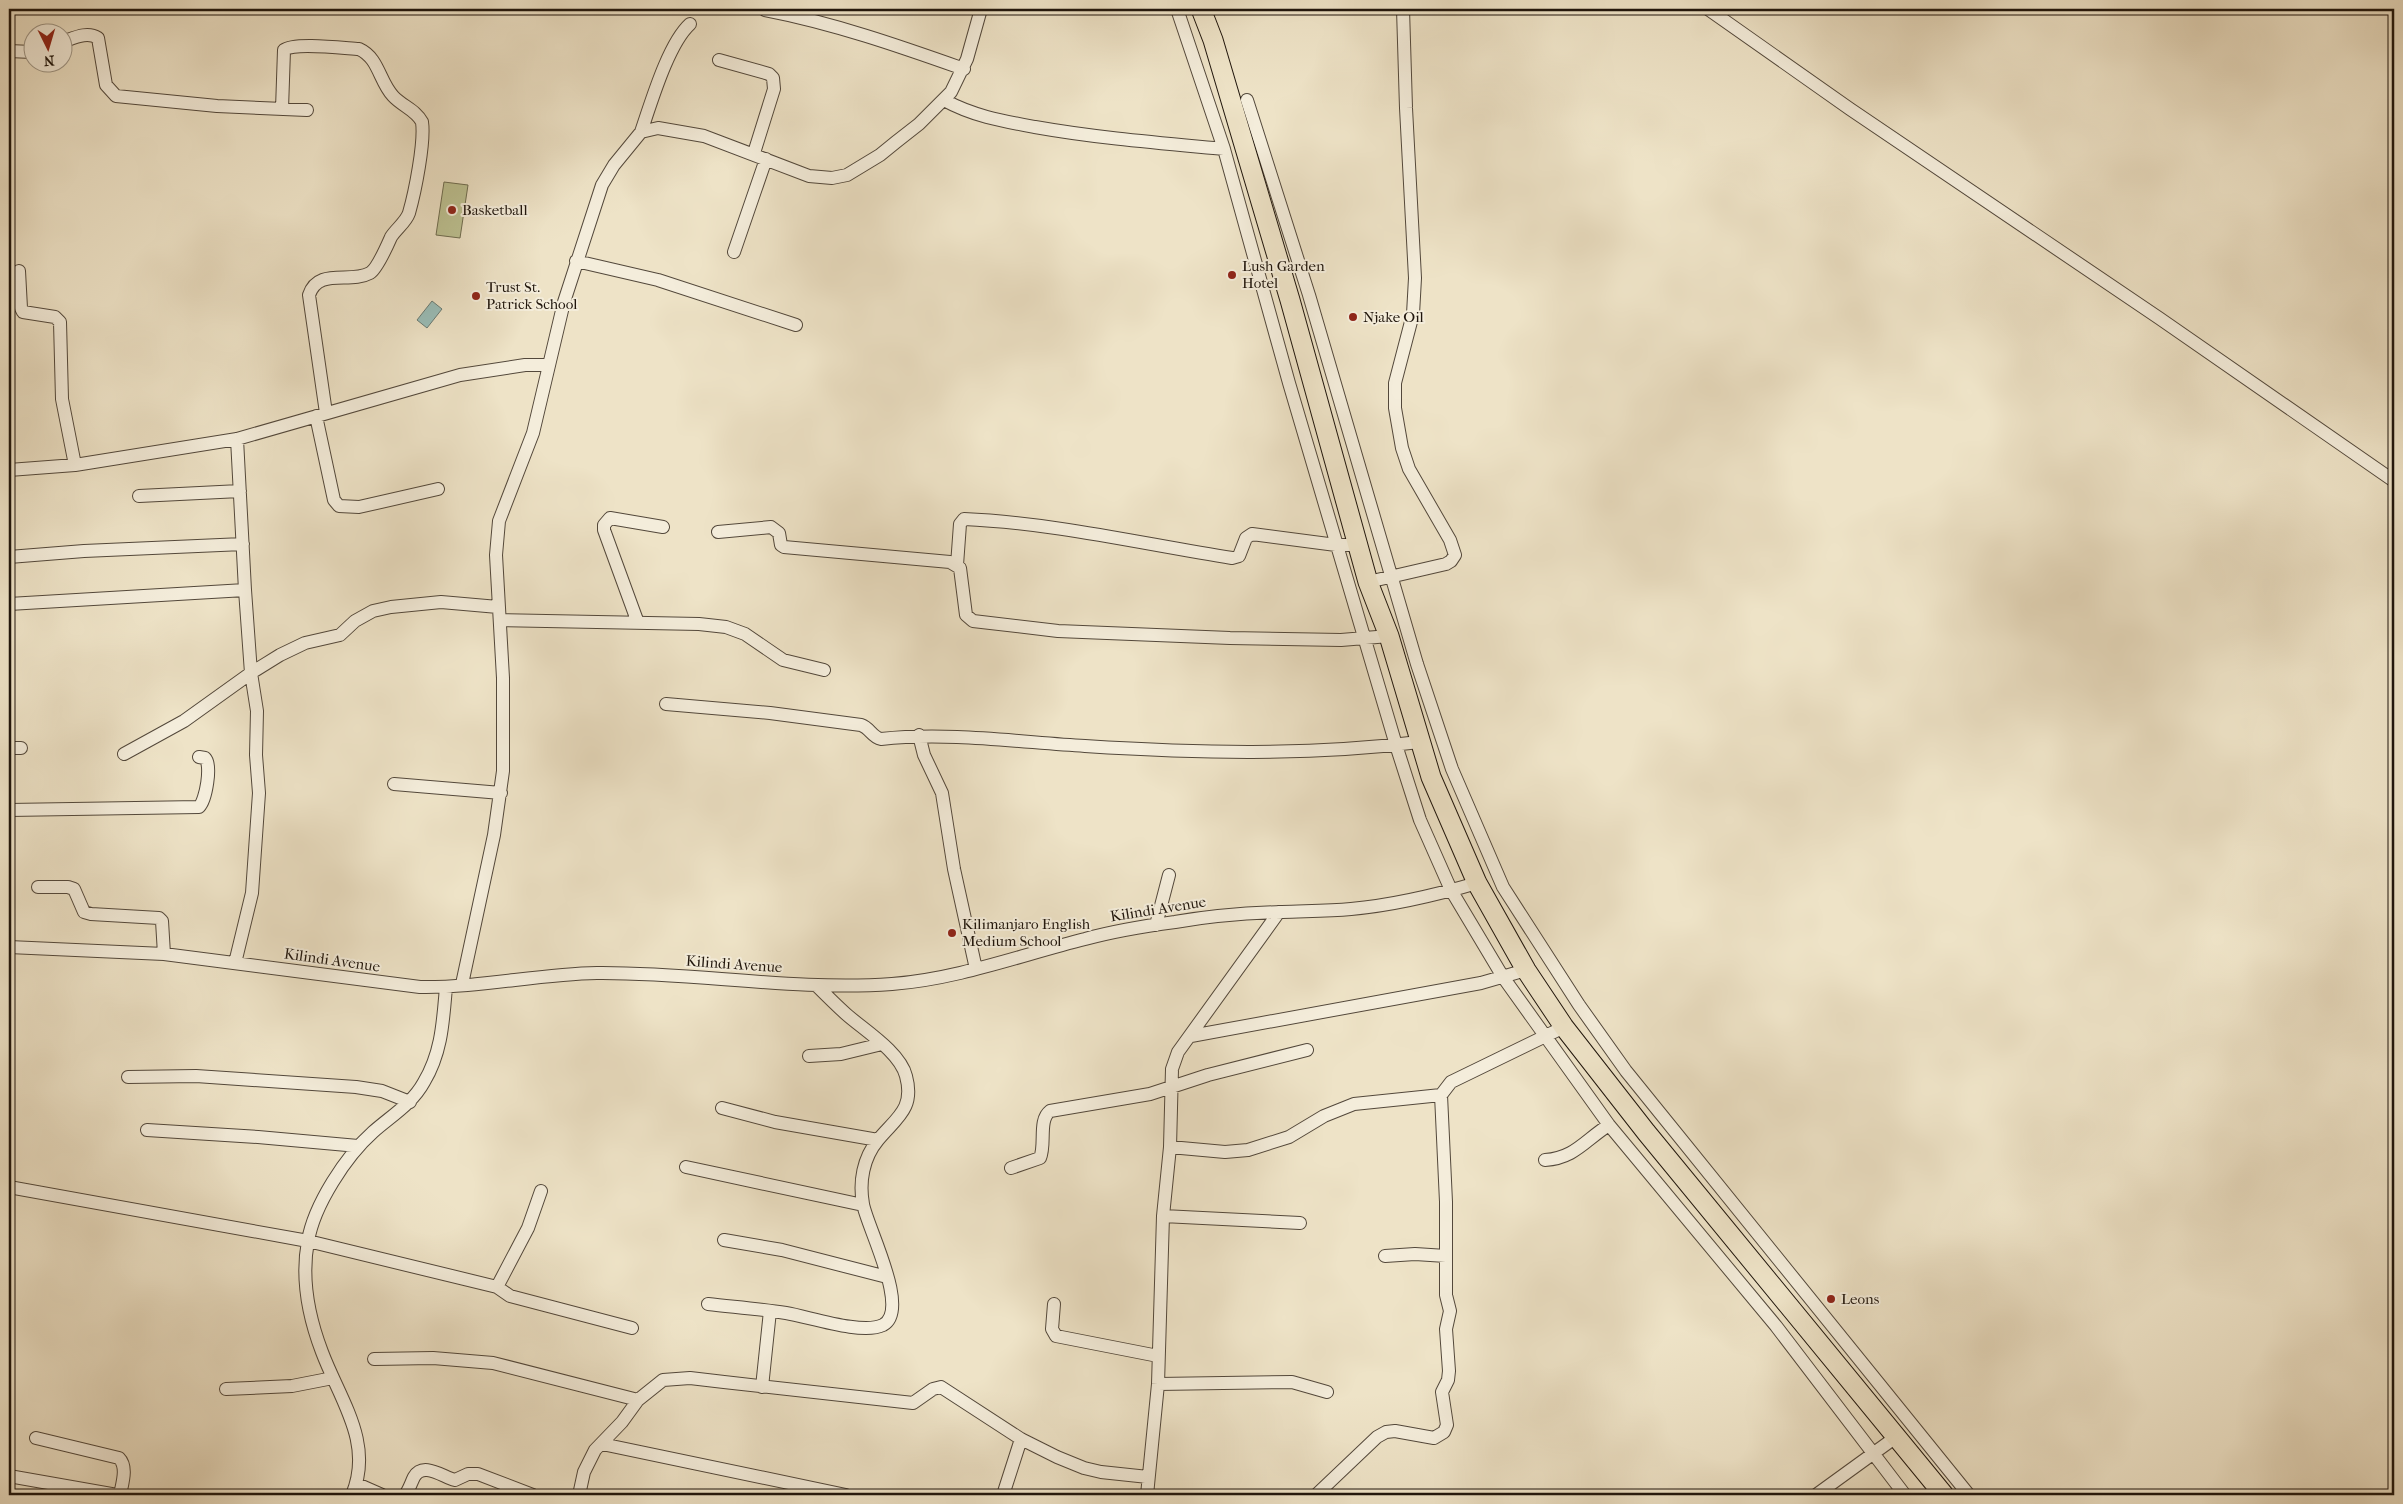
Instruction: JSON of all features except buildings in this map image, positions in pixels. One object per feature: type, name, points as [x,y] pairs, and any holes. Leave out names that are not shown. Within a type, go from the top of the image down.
[{"type":"highway","points":[[1201,9],[1213,40],[1280,265],[1368,582],[1389,636],[1419,742],[1431,777],[1477,883],[1526,970],[1564,1027],[1646,1132],[1944,1495]]},
{"type":"street","points":[[1177,9],[1224,149],[1336,545],[1396,745],[1420,820],[1451,890],[1503,977],[1609,1125],[1776,1326],[1873,1456],[1905,1495]]},
{"type":"street","points":[[1368,582],[1446,564],[1452,560],[1455,553],[1450,540],[1409,469],[1402,448],[1395,408],[1395,383],[1413,314],[1415,278],[1403,9]]},
{"type":"street","points":[[1708,9],[1850,109],[2159,318],[2394,481]]},
{"type":"street","points":[[765,10],[816,22],[894,45],[964,69]]},
{"type":"street","points":[[641,132],[650,129],[675,129],[704,136],[754,153],[808,176],[822,178],[844,176],[880,155],[919,124],[951,92],[964,69],[977,10]]},
{"type":"street","points":[[462,984],[494,835],[501,793],[504,730],[496,555],[499,521],[533,433],[576,261],[602,185],[614,165],[641,132],[670,56],[678,39],[690,24]]},
{"type":"street","points":[[72,38],[81,35],[93,35],[98,38],[106,85],[116,96],[207,105],[307,110]]},
{"type":"street","points":[[282,109],[282,62],[284,50],[302,45],[359,49],[367,53],[376,64],[392,95],[422,122],[419,155],[409,215],[396,228],[373,270],[363,275],[323,280],[311,289],[310,295],[321,415],[334,500],[339,506],[359,506],[438,490]]},
{"type":"street","points":[[9,51],[22,52]]},
{"type":"street","points":[[718,60],[768,74],[773,78],[774,88],[754,153]]},
{"type":"street","points":[[944,100],[976,115],[1072,134],[1224,149]]},
{"type":"street","points":[[1247,100],[1309,295],[1393,575],[1417,664],[1452,769],[1492,864],[1518,912],[1579,1005],[1626,1071],[1969,1495]]},
{"type":"street","points":[[734,252],[766,159]]},
{"type":"street","points":[[576,261],[658,280],[796,325]]},
{"type":"street","points":[[19,272],[21,308],[23,312],[55,317],[60,322],[62,398],[75,465]]},
{"type":"street","points":[[9,470],[75,465],[237,439],[460,375],[525,365],[549,365]]},
{"type":"street","points":[[235,963],[252,893],[259,793],[256,755],[256,711],[251,673],[245,590],[237,439]]},
{"type":"street","points":[[139,496],[240,491]]},
{"type":"street","points":[[638,623],[604,530],[604,525],[610,518],[663,527]]},
{"type":"street","points":[[1357,544],[1336,545],[1252,534],[1246,538],[1239,556],[1232,558],[1138,543],[1068,528],[964,519],[960,524],[957,565],[961,574],[966,615],[973,621],[1058,631],[1282,639],[1364,639],[1389,636]]},
{"type":"street","points":[[718,532],[770,527],[778,533],[784,547],[880,554],[950,562],[957,565]]},
{"type":"street","points":[[9,557],[84,551],[243,544]]},
{"type":"street","points":[[9,604],[245,590]]},
{"type":"street","points":[[124,754],[184,721],[251,673],[280,655],[305,643],[340,635],[355,621],[381,608],[441,602],[499,613],[546,619],[699,624],[726,627],[745,634],[783,660],[824,670]]},
{"type":"street","points":[[666,704],[741,710],[861,725],[869,729],[876,738],[881,739],[920,735],[1088,746],[1223,752],[1356,749],[1419,742]]},
{"type":"street","points":[[920,735],[924,755],[942,792],[954,869],[976,969]]},
{"type":"street","points":[[9,810],[199,807],[204,802],[208,765],[204,758],[199,757]]},
{"type":"street","points":[[394,784],[501,793]]},
{"type":"street","points":[[1156,925],[1169,875]]},
{"type":"street","name":"Kilindi Avenue","points":[[9,947],[164,954],[396,985],[446,988],[462,984],[595,973],[661,974],[816,985],[892,984],[932,979],[976,969],[1084,939],[1156,925],[1203,918],[1349,909],[1418,899],[1477,883]]},
{"type":"street","points":[[38,887],[68,887],[74,889],[84,912],[91,914],[159,918],[162,921],[164,954]]},
{"type":"street","points":[[1151,1494],[1148,1477],[1158,1384],[1163,1216],[1170,1147],[1172,1069],[1178,1052],[1279,912]]},
{"type":"street","points":[[1191,1036],[1481,983],[1526,970]]},
{"type":"street","points":[[708,1304],[770,1311],[854,1326],[882,1326],[889,1321],[892,1311],[887,1277],[863,1205],[863,1173],[868,1154],[903,1113],[908,1087],[906,1074],[900,1062],[882,1044],[847,1015],[816,985]]},
{"type":"street","points":[[382,1495],[355,1489],[361,1461],[358,1440],[322,1354],[310,1312],[306,1275],[308,1241],[313,1223],[330,1188],[358,1146],[410,1102],[423,1084],[433,1065],[442,1040],[446,988]]},
{"type":"street","points":[[1316,1495],[1377,1437],[1395,1430],[1434,1438],[1444,1432],[1447,1425],[1442,1392],[1448,1380],[1449,1371],[1446,1329],[1450,1310],[1446,1295],[1446,1202],[1442,1095],[1451,1082],[1564,1027]]},
{"type":"street","points":[[809,1056],[841,1054],[882,1044]]},
{"type":"street","points":[[1011,1168],[1040,1158],[1043,1148],[1045,1116],[1050,1112],[1150,1094],[1172,1086],[1307,1050]]},
{"type":"street","points":[[128,1077],[196,1076],[329,1084],[382,1092],[410,1102]]},
{"type":"street","points":[[1170,1147],[1225,1152],[1248,1150],[1289,1137],[1307,1129],[1324,1116],[1354,1104],[1442,1095]]},
{"type":"street","points":[[722,1108],[775,1122],[878,1140]]},
{"type":"street","points":[[1545,1160],[1559,1159],[1573,1153],[1609,1125]]},
{"type":"street","points":[[147,1130],[358,1146]]},
{"type":"street","points":[[686,1166],[863,1205]]},
{"type":"street","points":[[9,1187],[308,1241],[496,1286],[510,1296],[632,1328]]},
{"type":"street","points":[[496,1286],[528,1228],[541,1191]]},
{"type":"street","points":[[1163,1216],[1300,1223]]},
{"type":"street","points":[[724,1240],[782,1250],[887,1277]]},
{"type":"street","points":[[1385,1256],[1415,1254],[1446,1256]]},
{"type":"street","points":[[1054,1304],[1052,1329],[1056,1336],[1158,1356]]},
{"type":"street","points":[[762,1387],[770,1311]]},
{"type":"street","points":[[374,1359],[433,1358],[493,1363],[638,1400]]},
{"type":"street","points":[[226,1389],[292,1386],[333,1378]]},
{"type":"street","points":[[579,1495],[590,1457],[638,1400],[663,1380],[675,1379],[707,1380],[913,1403],[933,1389],[941,1387],[1020,1438],[1084,1468],[1148,1477]]},
{"type":"street","points":[[1158,1384],[1292,1382],[1327,1392]]},
{"type":"street","points":[[1816,1495],[1873,1456],[1896,1437]]},
{"type":"street","points":[[9,1476],[119,1495],[124,1464],[119,1458],[36,1438]]},
{"type":"street","points":[[1003,1495],[1020,1438]]},
{"type":"street","points":[[602,1444],[846,1495]]},
{"type":"street","points":[[404,1495],[415,1475],[419,1471],[425,1470],[455,1480],[468,1474],[478,1474],[533,1495]]},
{"type":"green space","name":"Basketball","points":[[444,182],[468,185],[460,238],[436,235]]},
{"type":"water","points":[[432,301],[442,309],[427,328],[417,320]]},
{"type":"place","name":"Basketball","points":[[452,210]]},
{"type":"place","name":"Lush Garden Hotel","points":[[1232,275]]},
{"type":"place","name":"Trust St. Patrick School","points":[[476,296]]},
{"type":"place","name":"Njake Oil","points":[[1353,317]]},
{"type":"place","name":"Kilimanjaro English Medium School","points":[[952,933]]},
{"type":"place","name":"Leons","points":[[1831,1299]]}]
